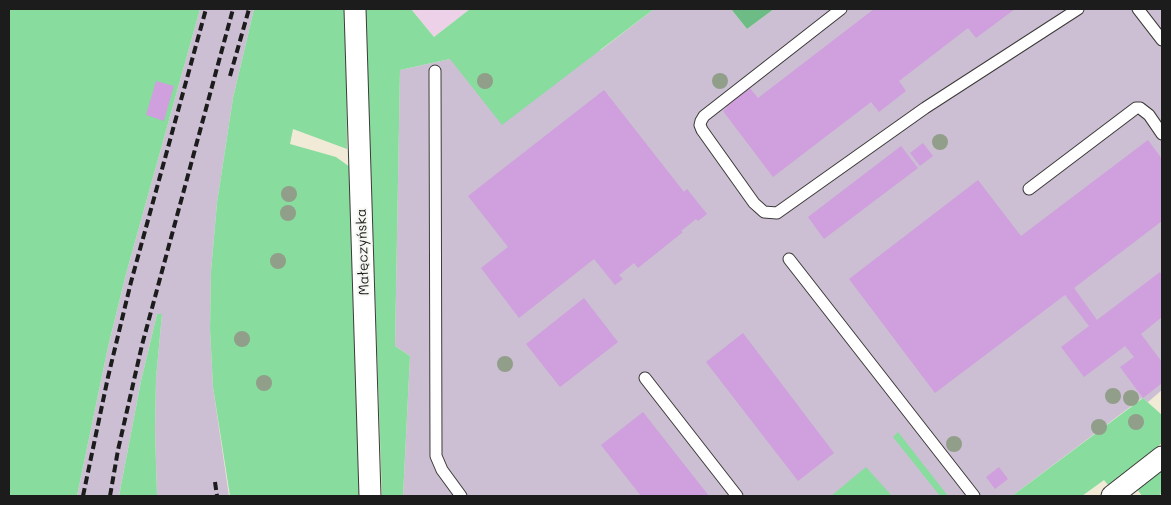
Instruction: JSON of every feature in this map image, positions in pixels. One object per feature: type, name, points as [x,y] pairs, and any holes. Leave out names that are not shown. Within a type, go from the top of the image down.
[{"type":"street","name":"Małęczyńska","points":[[356,9],[370,496]]},
{"type":"street","points":[[1112,496],[1162,457]]},
{"type":"lane","points":[[841,9],[704,116],[701,121],[702,130],[754,203],[764,212],[777,213],[918,113],[1078,9]]},
{"type":"lane","points":[[1138,9],[1162,40]]},
{"type":"lane","points":[[435,71],[435,447],[438,464],[461,496]]},
{"type":"lane","points":[[1029,189],[1136,108],[1144,111],[1162,134]]},
{"type":"lane","points":[[788,259],[974,496]]},
{"type":"lane","points":[[645,378],[737,496]]},
{"type":"shaded area","points":[[200,9],[254,9],[233,98],[217,203],[211,271],[210,329],[213,387],[229,496],[157,496],[156,378],[162,314],[157,314],[141,381],[119,496],[77,496],[108,347],[126,274]]},
{"type":"shaded area","points":[[411,9],[470,9],[434,37]]},
{"type":"shaded area","points":[[654,9],[731,9],[747,29],[774,9],[1162,9],[1162,390],[1148,402],[1142,398],[1012,496],[403,496],[410,356],[395,346],[400,70],[450,59],[601,50]]},
{"type":"green space","points":[[9,9],[200,9],[126,274],[108,347],[77,496],[9,496]]},
{"type":"green space","points":[[254,9],[346,9],[347,149],[293,129],[290,144],[336,157],[350,167],[362,496],[230,496],[213,387],[210,329],[211,271],[217,203],[233,98]]},
{"type":"green space","points":[[365,9],[411,9],[434,37],[470,9],[654,9],[502,125],[450,59],[400,70],[395,346],[410,356],[403,496],[382,496]]},
{"type":"green space","points":[[731,9],[774,9],[747,29]]},
{"type":"green space","points":[[157,314],[162,314],[156,378],[157,496],[119,496],[141,381]]},
{"type":"green space","points":[[1143,398],[1162,415],[1162,443],[1108,485],[1104,480],[1082,496],[1012,496]]},
{"type":"green space","points":[[898,432],[948,496],[940,496],[893,437]]},
{"type":"green space","points":[[866,467],[892,496],[831,496]]},
{"type":"green space","points":[[1162,471],[1162,493],[1158,496],[1142,496],[1137,489]]},
{"type":"building","points":[[874,9],[1015,9],[976,38],[968,28],[899,81],[906,91],[879,112],[871,102],[773,177],[723,111],[726,106],[750,88],[758,98]]},
{"type":"building","points":[[156,81],[174,86],[164,121],[146,115]]},
{"type":"building","points":[[604,90],[684,192],[687,189],[707,214],[698,221],[696,219],[681,231],[683,232],[638,268],[634,263],[619,275],[623,279],[615,285],[594,259],[519,318],[481,268],[508,247],[468,196]]},
{"type":"building","points":[[1148,140],[1162,159],[1162,221],[1074,288],[1097,320],[1160,272],[1162,275],[1162,317],[1141,334],[1162,362],[1162,383],[1143,398],[1120,367],[1134,357],[1125,346],[1084,377],[1061,347],[1089,326],[1065,295],[935,393],[849,279],[978,180],[1021,236]]},
{"type":"building","points":[[923,143],[933,156],[920,166],[910,153]]},
{"type":"building","points":[[901,146],[918,168],[824,239],[808,217]]},
{"type":"building","points":[[584,298],[618,342],[560,387],[526,344]]},
{"type":"building","points":[[743,333],[834,453],[798,481],[706,362]]},
{"type":"building","points":[[643,412],[709,496],[641,496],[601,445]]},
{"type":"building","points":[[999,467],[1008,479],[995,489],[986,477]]},
{"type":"railway","points":[[83,496],[108,377],[131,282],[206,9]]},
{"type":"railway","points":[[110,496],[118,450],[142,345],[233,9]]},
{"type":"railway","points":[[230,76],[249,9]]},
{"type":"railway","points":[[215,482],[217,496]]}]
